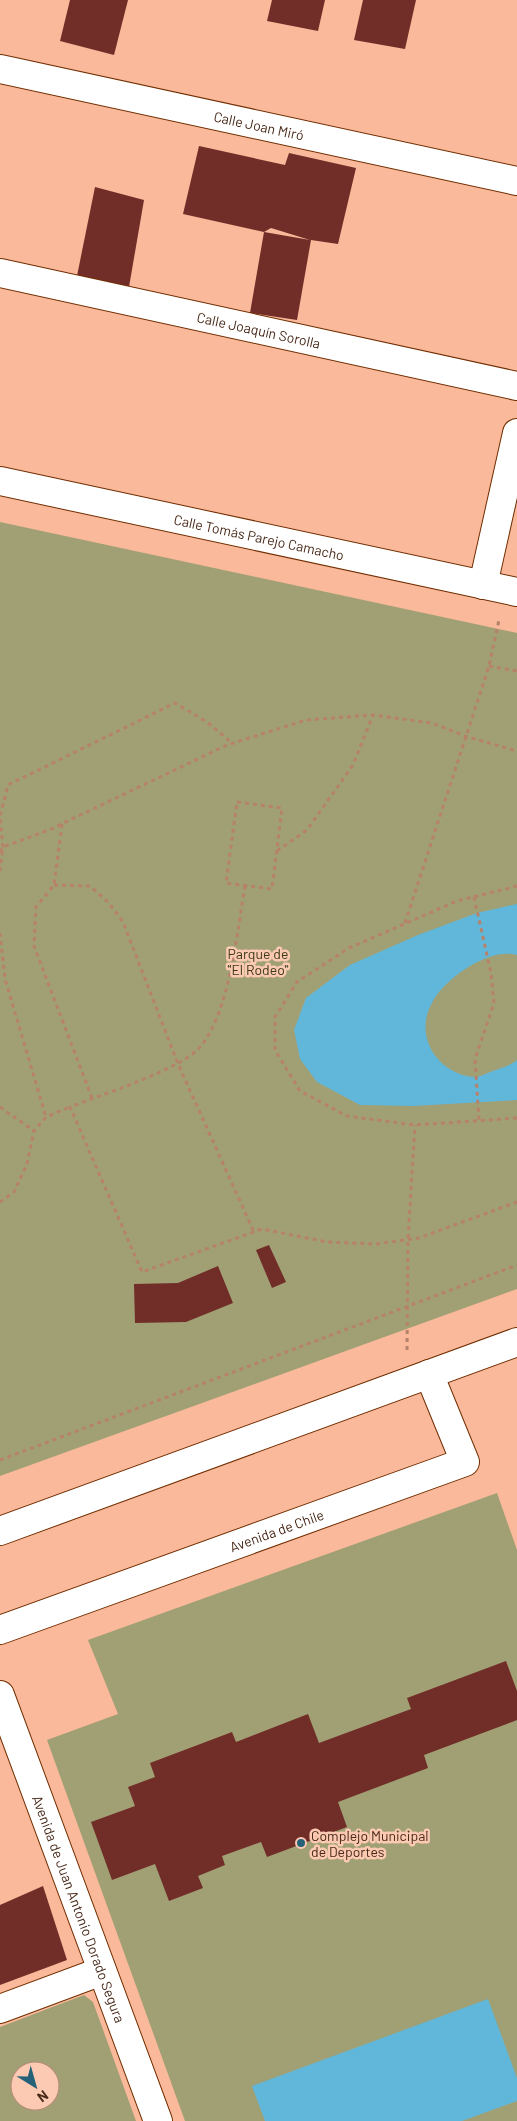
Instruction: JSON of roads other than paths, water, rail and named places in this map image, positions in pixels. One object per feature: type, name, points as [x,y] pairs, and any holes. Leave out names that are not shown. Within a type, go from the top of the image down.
[{"type":"street","name":"Calle Joan Miró","points":[[0,69],[517,181]]},
{"type":"street","name":"Calle Joaquín Sorolla","points":[[0,273],[517,386]]},
{"type":"street","points":[[502,589],[517,432]]},
{"type":"street","name":"Calle Tomás Parejo Camacho","points":[[0,481],[502,589]]},
{"type":"street","points":[[0,1531],[517,1342]]},
{"type":"street","name":"Avenida de Chile","points":[[0,1630],[465,1462],[418,1378]]},
{"type":"street","name":"Avenida de Juan Antonio Dorado Segura","points":[[0,1695],[158,2121]]},
{"type":"street","points":[[0,2009],[102,1971]]},
{"type":"water","points":[[517,904],[517,955],[504,954],[487,958],[470,966],[454,977],[435,997],[427,1016],[426,1028],[432,1052],[450,1069],[462,1075],[479,1076],[517,1060],[517,1100],[413,1106],[360,1105],[317,1082],[300,1059],[294,1030],[306,998],[350,965],[418,935],[477,913]]},
{"type":"water","points":[[488,1999],[517,2078],[517,2101],[462,2121],[265,2121],[252,2086]]},
{"type":"place","name":"Complejo Municipal de Deportes","points":[[301,1843]]},
{"type":"park label","name":"Parque de \"El Rodeo\"","points":[[258,962]]}]
